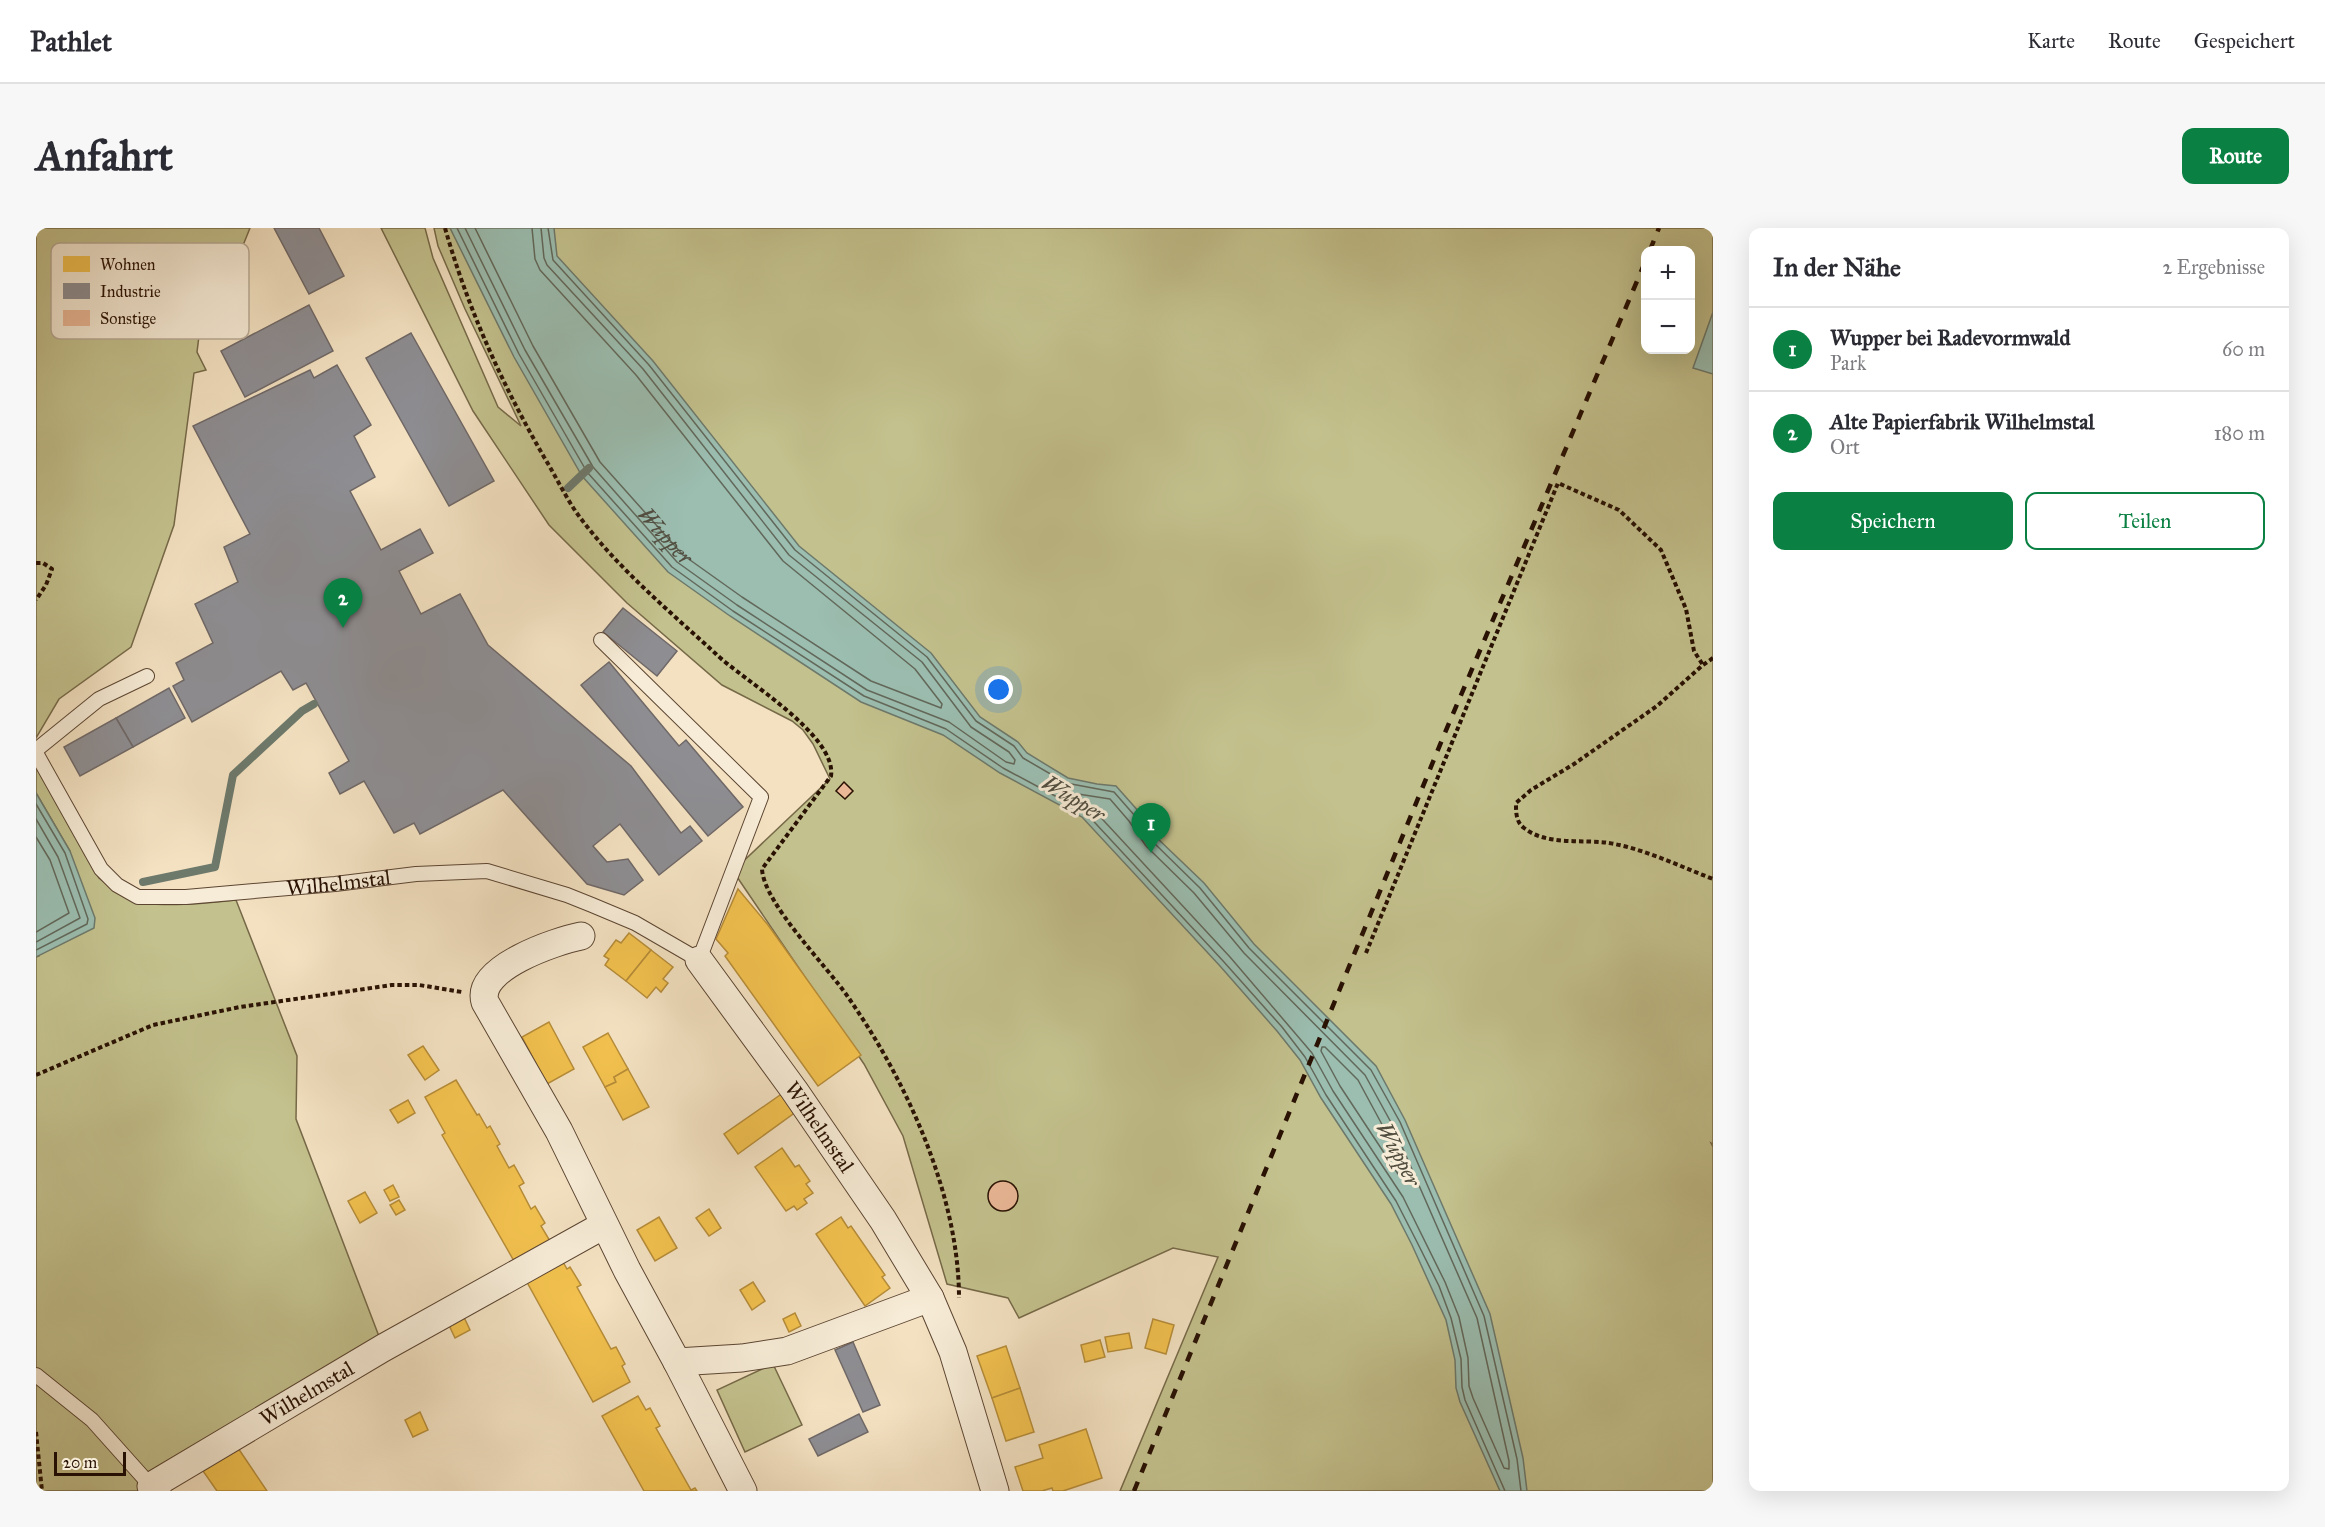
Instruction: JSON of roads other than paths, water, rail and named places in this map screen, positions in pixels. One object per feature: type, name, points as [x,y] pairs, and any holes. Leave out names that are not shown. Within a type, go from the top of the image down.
[{"type":"street","points":[[581,936],[552,943],[519,958],[489,981],[483,993],[485,1002],[568,1149],[604,1225],[678,1362],[743,1491]]},
{"type":"street","name":"Wilhelmstal","points":[[699,960],[794,1090],[883,1220],[930,1298],[953,1352],[995,1491]]},
{"type":"street","name":"Wilhelmstal","points":[[154,1488],[383,1348],[604,1225]]},
{"type":"street","points":[[678,1362],[742,1358],[786,1351],[930,1298]]},
{"type":"lane","points":[[601,640],[761,797],[699,960]]},
{"type":"lane","name":"Wilhelmstal","points":[[147,676],[99,699],[36,752],[101,869],[117,885],[138,897],[186,897],[335,884],[416,874],[487,871],[567,895],[592,905],[634,923],[699,960]]},
{"type":"lane","name":"Wilhelmstal","points":[[36,1375],[92,1420],[154,1488]]},
{"type":"water","name":"Wupper","points":[[450,228],[554,228],[557,256],[653,361],[799,546],[931,653],[980,717],[1018,742],[1027,753],[1068,778],[1116,786],[1140,813],[1156,837],[1204,883],[1254,944],[1376,1066],[1405,1120],[1490,1314],[1523,1458],[1527,1491],[1500,1491],[1460,1402],[1456,1388],[1455,1360],[1446,1320],[1412,1245],[1391,1204],[1321,1098],[1300,1060],[1277,1031],[1082,817],[1000,773],[943,735],[861,702],[730,616],[668,572],[582,476],[514,357]]},
{"type":"water","points":[[1713,312],[1713,374],[1693,368]]},
{"type":"water","points":[[36,793],[70,851],[95,918],[94,928],[36,957]]},
{"type":"waterway","points":[[568,488],[589,468]]},
{"type":"waterway","points":[[143,882],[215,867],[233,775],[302,711],[314,704]]},
{"type":"railway","points":[[1652,246],[1659,228]]},
{"type":"railway","points":[[1134,1491],[1444,735],[1641,272]]},
{"type":"place","name":"Alte Papierfabrik Wilhelmstal","points":[[343,628]]},
{"type":"place","name":"Wupper bei Radevormwald","points":[[1151,853]]}]
